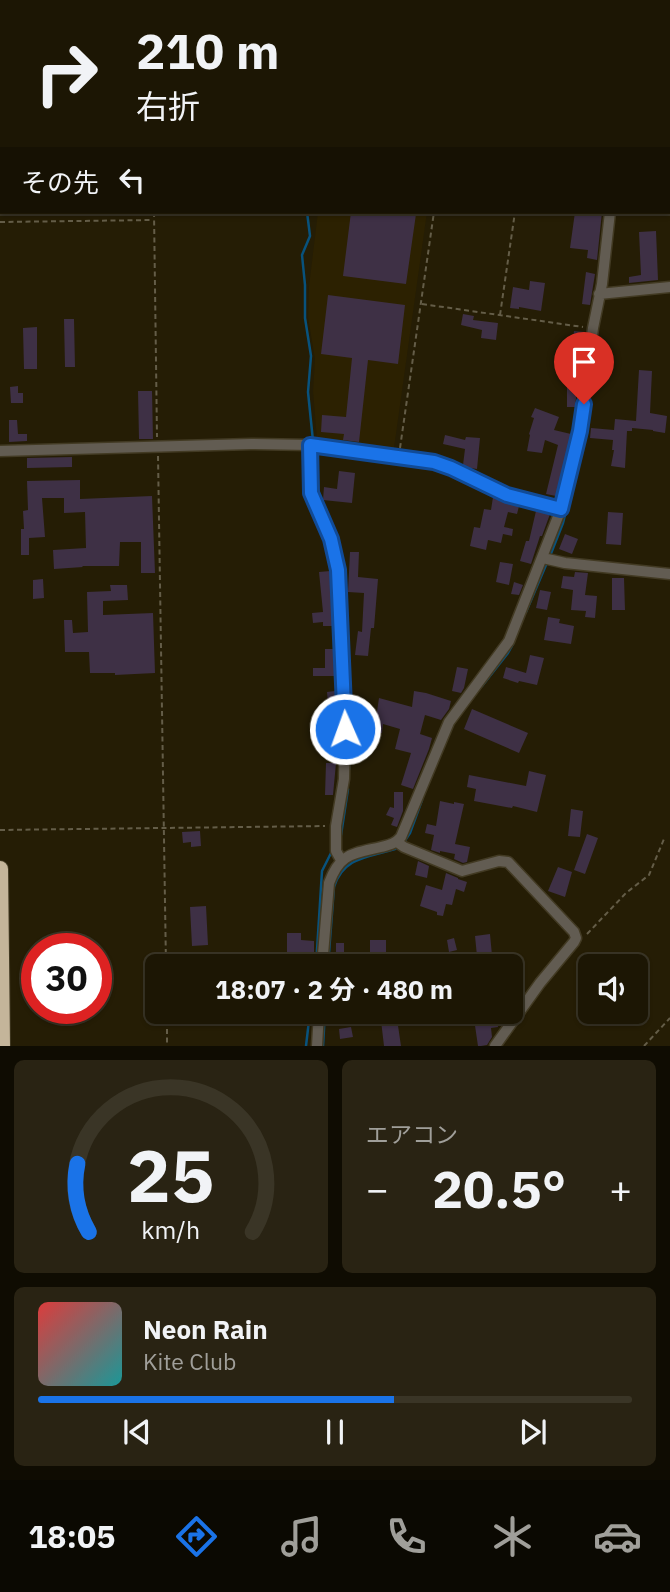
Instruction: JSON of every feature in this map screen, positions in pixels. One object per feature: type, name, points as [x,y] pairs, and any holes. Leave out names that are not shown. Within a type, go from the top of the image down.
[{"type":"highway","points":[[0,869],[2,1046]]},
{"type":"street","points":[[400,844],[449,722],[509,641],[561,509],[580,431],[610,214]]},
{"type":"street","points":[[599,294],[670,287]]},
{"type":"street","points":[[0,451],[251,444],[310,445],[421,459],[451,468],[507,495],[561,509]]},
{"type":"street","points":[[310,445],[311,493],[331,539],[338,570],[345,729],[344,779],[336,826],[336,851],[341,860]]},
{"type":"street","points":[[543,558],[565,563],[670,574]]},
{"type":"street","points":[[324,954],[329,883],[341,860],[400,844],[462,871],[499,861],[508,862],[574,932],[576,938],[495,1046]]},
{"type":"street","points":[[317,1046],[318,1024]]},
{"type":"path","points":[[154,214],[166,954]]},
{"type":"path","points":[[398,456],[434,214]]},
{"type":"path","points":[[499,316],[515,214]]},
{"type":"path","points":[[0,222],[154,220]]},
{"type":"path","points":[[421,304],[593,328]]},
{"type":"path","points":[[0,830],[336,826]]},
{"type":"path","points":[[576,938],[587,934],[626,893],[649,874],[664,839]]},
{"type":"path","points":[[643,1046],[670,1018]]},
{"type":"path","points":[[167,1024],[167,1046]]},
{"type":"shaded area","points":[[318,214],[427,214],[394,448],[317,440],[313,391],[315,359],[308,317]]},
{"type":"building","points":[[351,214],[416,214],[406,284],[343,276]]},
{"type":"building","points":[[575,214],[602,214],[597,260],[587,258],[588,250],[570,248]]},
{"type":"building","points":[[656,231],[658,280],[629,283],[629,277],[641,275],[639,232]]},
{"type":"building","points":[[586,272],[595,274],[590,305],[582,304]]},
{"type":"building","points":[[530,281],[545,283],[541,311],[510,308],[513,287],[529,290]]},
{"type":"building","points":[[328,295],[405,305],[398,364],[368,360],[359,442],[343,440],[344,434],[321,432],[322,415],[346,417],[352,358],[321,354]]},
{"type":"building","points":[[463,314],[474,316],[473,320],[498,323],[496,340],[481,338],[482,330],[461,325]]},
{"type":"building","points":[[64,319],[74,319],[75,367],[65,367]]},
{"type":"building","points":[[37,327],[37,369],[24,369],[23,328]]},
{"type":"building","points":[[574,331],[585,332],[583,348],[572,347]]},
{"type":"building","points":[[564,352],[578,352],[575,407],[567,407]]},
{"type":"building","points":[[639,370],[652,371],[650,413],[667,416],[665,433],[632,428],[632,431],[627,431],[625,468],[611,466],[613,440],[590,438],[591,428],[614,430],[615,419],[636,421]]},
{"type":"building","points":[[18,386],[18,393],[23,393],[23,403],[11,403],[10,387]]},
{"type":"building","points":[[138,391],[152,391],[153,439],[139,439]]},
{"type":"building","points":[[535,408],[559,417],[554,430],[571,434],[556,496],[546,494],[558,445],[545,440],[542,453],[527,451],[534,418],[531,417]]},
{"type":"building","points":[[9,420],[17,420],[18,434],[27,434],[27,441],[9,442]]},
{"type":"building","points":[[445,435],[465,440],[466,437],[480,438],[477,469],[463,465],[465,449],[443,444]]},
{"type":"building","points":[[72,457],[72,467],[27,468],[27,458]]},
{"type":"building","points":[[339,471],[355,473],[352,503],[323,500],[324,487],[337,489]]},
{"type":"building","points":[[80,480],[80,499],[152,496],[155,573],[141,573],[141,542],[120,542],[119,566],[54,569],[53,550],[86,548],[85,512],[64,513],[64,498],[42,498],[45,537],[29,538],[29,555],[21,555],[23,511],[28,510],[27,481]]},
{"type":"building","points":[[493,497],[519,506],[517,514],[508,512],[504,527],[513,529],[512,536],[503,534],[501,543],[488,540],[486,550],[470,546],[474,527],[480,528],[484,509],[491,510]]},
{"type":"building","points":[[536,511],[550,514],[531,564],[520,561],[526,541],[529,541]]},
{"type":"building","points":[[608,512],[623,513],[621,545],[606,544]]},
{"type":"building","points":[[565,534],[578,539],[572,554],[559,549]]},
{"type":"building","points":[[350,552],[359,552],[358,577],[378,579],[374,628],[371,628],[368,656],[355,655],[358,631],[362,632],[364,593],[348,592]]},
{"type":"building","points":[[500,562],[513,564],[509,585],[496,582]]},
{"type":"building","points":[[330,571],[333,626],[323,626],[323,622],[313,623],[312,613],[323,612],[319,572]]},
{"type":"building","points":[[575,572],[588,573],[585,595],[597,596],[595,618],[585,617],[586,611],[571,610],[573,590],[561,588],[563,576],[574,577]]},
{"type":"building","points":[[612,578],[624,578],[625,610],[612,610]]},
{"type":"building","points":[[43,579],[44,598],[33,599],[33,580]]},
{"type":"building","points":[[514,582],[523,585],[519,595],[511,594]]},
{"type":"building","points":[[110,585],[127,585],[128,600],[103,601],[103,615],[153,613],[155,673],[90,673],[89,652],[65,652],[64,620],[72,620],[73,633],[88,632],[87,592],[111,591]]},
{"type":"building","points":[[540,590],[551,592],[547,610],[536,608]]},
{"type":"building","points":[[548,617],[574,626],[571,644],[544,640]]},
{"type":"building","points":[[325,649],[334,649],[335,676],[313,676],[313,668],[325,668]]},
{"type":"building","points":[[530,655],[544,658],[537,685],[503,678],[506,667],[526,673]]},
{"type":"building","points":[[457,667],[468,669],[461,693],[452,691]]},
{"type":"building","points":[[335,691],[336,713],[329,714],[327,692]]},
{"type":"building","points":[[414,691],[451,701],[441,720],[425,715],[420,734],[432,738],[413,789],[401,785],[411,753],[395,749],[400,729],[383,724],[382,733],[374,732],[379,698],[412,707]]},
{"type":"building","points":[[472,709],[528,733],[519,753],[464,729]]},
{"type":"building","points":[[326,763],[336,763],[333,795],[325,795]]},
{"type":"building","points":[[529,771],[546,775],[537,812],[474,801],[476,789],[467,787],[469,775],[526,786]]},
{"type":"building","points":[[394,792],[403,792],[403,811],[397,827],[391,825],[394,818],[386,815],[390,807],[394,808]]},
{"type":"building","points":[[440,801],[464,804],[455,844],[470,847],[467,862],[454,859],[455,854],[431,850],[434,835],[425,833],[427,824],[436,826]]},
{"type":"building","points":[[571,809],[583,811],[580,837],[568,836]]},
{"type":"building","points":[[200,831],[201,846],[191,847],[191,842],[183,843],[182,832]]},
{"type":"building","points":[[587,834],[598,838],[585,874],[574,870]]},
{"type":"building","points":[[418,861],[429,866],[427,878],[415,875]]},
{"type":"building","points":[[558,867],[572,872],[565,897],[548,891]]},
{"type":"building","points":[[446,873],[467,882],[464,892],[456,889],[452,905],[446,904],[443,916],[420,906],[426,885],[442,890]]},
{"type":"building","points":[[206,906],[208,945],[192,946],[190,907]]},
{"type":"building","points":[[287,933],[301,933],[301,940],[314,941],[314,954],[287,953]]},
{"type":"building","points":[[490,934],[492,954],[477,954],[475,936]]},
{"type":"building","points":[[454,938],[457,950],[449,952],[447,940]]},
{"type":"building","points":[[370,940],[386,940],[386,954],[370,954]]},
{"type":"building","points":[[336,943],[344,943],[344,954],[336,954]]},
{"type":"building","points":[[381,1024],[398,1024],[401,1046],[384,1046]]},
{"type":"building","points":[[475,1024],[498,1024],[498,1027],[491,1028],[492,1037],[487,1045],[478,1046]]},
{"type":"building","points":[[351,1027],[353,1037],[340,1039],[339,1029]]},
{"type":"waterway","points":[[307,214],[310,236],[302,255],[305,318],[311,356],[308,392],[313,441]]},
{"type":"waterway","points":[[550,556],[566,511]]},
{"type":"waterway","points":[[526,612],[546,565]]},
{"type":"waterway","points":[[482,686],[513,644]]},
{"type":"waterway","points":[[349,769],[350,737]]},
{"type":"waterway","points":[[341,835],[348,789]]},
{"type":"waterway","points":[[404,842],[422,800]]},
{"type":"waterway","points":[[329,954],[334,887],[338,877],[350,864],[399,846]]},
{"type":"waterway","points":[[317,954],[322,871],[332,851]]},
{"type":"waterway","points":[[306,1046],[309,1024]]},
{"type":"waterway","points":[[323,1046],[324,1024]]},
{"type":"route","points":[[345,729],[338,570],[331,539],[311,493],[310,445],[434,462],[507,495],[561,509],[584,404]]}]
